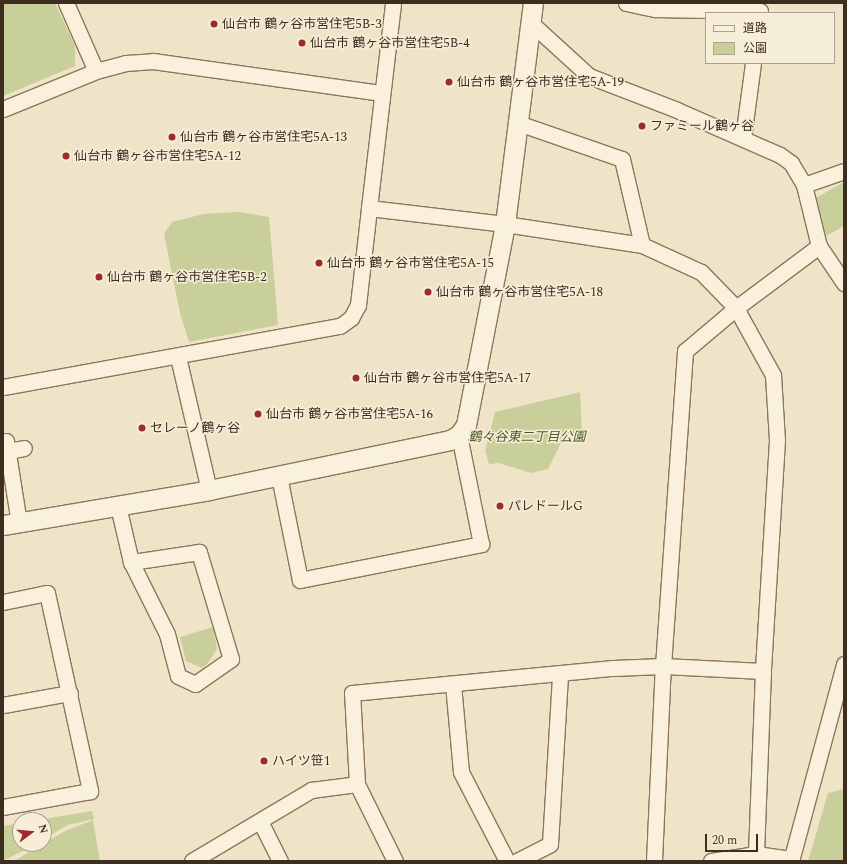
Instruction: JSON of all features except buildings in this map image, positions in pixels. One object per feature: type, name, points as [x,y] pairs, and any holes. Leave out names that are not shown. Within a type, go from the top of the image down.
[{"type":"street","points":[[66,3],[96,71]]},
{"type":"street","points":[[3,387],[178,357],[340,326],[351,318],[358,305],[393,3]]},
{"type":"street","points":[[24,448],[6,446],[11,524],[209,490],[450,440],[459,435],[466,425],[505,224],[534,3]]},
{"type":"street","points":[[626,3],[655,9],[760,9]]},
{"type":"street","points":[[531,23],[589,76],[743,138],[786,159],[791,163],[804,185],[819,246],[844,283]]},
{"type":"street","points":[[3,109],[96,71],[126,63],[153,60],[382,93]]},
{"type":"street","points":[[743,138],[753,64]]},
{"type":"street","points":[[518,123],[622,159],[642,245]]},
{"type":"street","points":[[804,185],[844,171]]},
{"type":"street","points":[[369,208],[505,224],[642,245],[701,272],[736,308],[773,375],[777,440],[763,671],[756,854]]},
{"type":"street","points":[[654,861],[663,666],[685,351],[736,308],[819,246]]},
{"type":"street","points":[[178,357],[209,490]]},
{"type":"street","points":[[279,476],[300,580],[481,544],[459,435]]},
{"type":"street","points":[[118,506],[131,562],[167,634],[178,676],[195,684],[231,659],[199,552],[131,562]]},
{"type":"street","points":[[3,602],[47,593],[70,693],[90,791],[3,807]]},
{"type":"street","points":[[711,861],[756,854],[791,860],[844,664]]},
{"type":"street","points":[[395,861],[357,784],[352,693],[663,666],[763,671]]},
{"type":"street","points":[[518,861],[550,844],[560,674]]},
{"type":"street","points":[[453,684],[461,772],[507,861]]},
{"type":"street","points":[[3,705],[70,693]]},
{"type":"street","points":[[192,861],[311,790],[357,784]]},
{"type":"street","points":[[260,821],[280,861]]},
{"type":"green space","points":[[3,3],[55,3],[75,46],[75,66],[3,96]]},
{"type":"green space","points":[[844,182],[844,226],[824,237],[814,199]]},
{"type":"green space","points":[[239,212],[269,217],[278,325],[189,342],[180,313],[164,234],[172,222],[203,214]]},
{"type":"green space","name":"鶴々谷東二丁目公園","points":[[580,392],[582,433],[564,437],[548,469],[531,473],[499,463],[489,464],[485,451],[495,412]]},
{"type":"green space","points":[[213,627],[217,649],[208,663],[202,668],[186,661],[180,637]]},
{"type":"green space","points":[[844,789],[844,861],[808,861],[828,793]]},
{"type":"green space","points":[[92,811],[94,819],[68,825],[52,834],[52,818]]},
{"type":"green space","points":[[93,820],[100,861],[14,861],[29,852],[52,852],[52,839],[65,831]]},
{"type":"green space","points":[[12,824],[12,852],[20,852],[3,861],[3,826]]},
{"type":"place","name":"仙台市 鶴ヶ谷市営住宅5B-3","points":[[214,24]]},
{"type":"place","name":"仙台市 鶴ヶ谷市営住宅5B-4","points":[[302,43]]},
{"type":"place","name":"仙台市 鶴ヶ谷市営住宅5A-19","points":[[449,82]]},
{"type":"place","name":"ファミール鶴ヶ谷","points":[[642,126]]},
{"type":"place","name":"仙台市 鶴ヶ谷市営住宅5A-13","points":[[172,137]]},
{"type":"place","name":"仙台市 鶴ヶ谷市営住宅5A-12","points":[[66,156]]},
{"type":"place","name":"仙台市 鶴ヶ谷市営住宅5A-15","points":[[319,263]]},
{"type":"place","name":"仙台市 鶴ヶ谷市営住宅5B-2","points":[[99,277]]},
{"type":"place","name":"仙台市 鶴ヶ谷市営住宅5A-18","points":[[428,292]]},
{"type":"place","name":"仙台市 鶴ヶ谷市営住宅5A-17","points":[[356,378]]},
{"type":"place","name":"仙台市 鶴ヶ谷市営住宅5A-16","points":[[258,414]]},
{"type":"place","name":"セレーノ鶴ヶ谷","points":[[142,428]]},
{"type":"place","name":"パレドールG","points":[[500,506]]},
{"type":"place","name":"ハイツ笹1","points":[[264,761]]}]
